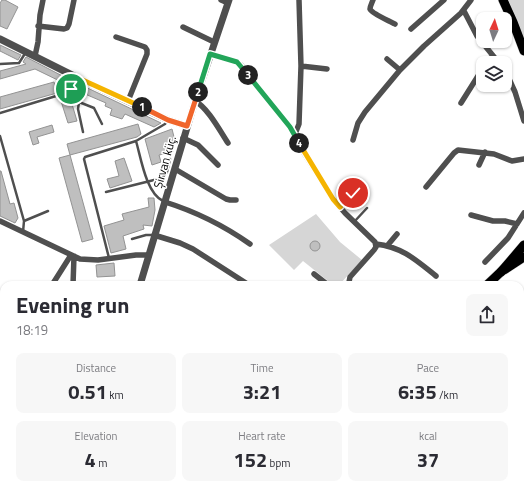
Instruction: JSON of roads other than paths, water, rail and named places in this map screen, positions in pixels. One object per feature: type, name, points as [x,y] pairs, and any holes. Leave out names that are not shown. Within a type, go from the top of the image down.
[{"type":"main road","points":[[503,0],[524,51]]},
{"type":"main road","points":[[501,272],[524,245]]},
{"type":"main road","points":[[491,281],[524,249]]},
{"type":"main road","points":[[501,272],[524,257]]},
{"type":"street","points":[[35,56],[38,42],[38,26],[44,0]]},
{"type":"street","points":[[38,26],[67,28],[74,0]]},
{"type":"street","points":[[221,0],[229,1]]},
{"type":"street","points":[[295,134],[299,124],[301,66],[299,0]]},
{"type":"street","points":[[373,0],[370,7],[374,14],[395,24]]},
{"type":"street","points":[[411,29],[444,0]]},
{"type":"street","points":[[463,0],[471,0]]},
{"type":"street","points":[[353,140],[358,123],[365,112],[400,70],[424,46],[464,11],[471,0]]},
{"type":"street","name":"Şirvan küç.","points":[[141,281],[194,101],[229,1]]},
{"type":"street","points":[[464,11],[477,36],[492,56]]},
{"type":"street","points":[[183,27],[214,42]]},
{"type":"street","points":[[116,37],[145,47],[147,50],[147,54],[128,101]]},
{"type":"street","points":[[0,39],[76,77],[168,120],[187,126]]},
{"type":"street","points":[[210,54],[232,60],[241,65],[295,134],[304,153],[340,207],[376,244],[400,250],[408,254],[436,276]]},
{"type":"street","points":[[387,59],[400,70]]},
{"type":"street","points":[[301,66],[327,69]]},
{"type":"street","points":[[461,103],[476,79]]},
{"type":"street","points":[[512,85],[524,121]]},
{"type":"street","points":[[194,101],[200,104],[206,111],[228,143]]},
{"type":"street","points":[[183,138],[198,145],[218,165]]},
{"type":"street","points":[[426,187],[458,150],[485,152],[512,161],[524,159]]},
{"type":"street","points":[[479,165],[485,152]]},
{"type":"street","points":[[175,169],[226,199],[236,200]]},
{"type":"street","points":[[340,207],[353,193]]},
{"type":"street","points":[[165,202],[200,214],[230,230],[250,244]]},
{"type":"street","points":[[485,262],[508,238],[524,213]]},
{"type":"street","points":[[470,215],[484,220],[517,224]]},
{"type":"street","points":[[0,221],[72,255],[89,260],[148,255]]},
{"type":"street","points":[[387,246],[397,234]]},
{"type":"street","points":[[154,235],[194,249],[243,281]]},
{"type":"street","points":[[349,281],[350,277],[374,250],[376,244]]},
{"type":"street","points":[[55,281],[72,255]]},
{"type":"street","points":[[72,255],[73,281]]},
{"type":"street","points":[[314,274],[323,281]]},
{"type":"lane","points":[[0,64],[19,64],[26,52]]},
{"type":"lane","points":[[0,112],[66,93],[71,89],[76,77]]},
{"type":"lane","points":[[71,89],[79,102],[94,108],[102,124]]},
{"type":"lane","points":[[79,102],[78,111],[83,132]]},
{"type":"lane","points":[[109,259],[84,159],[85,157],[136,141],[165,124],[168,120]]},
{"type":"lane","points":[[0,136],[24,221],[23,232]]},
{"type":"lane","points":[[136,141],[148,182],[153,192],[160,200],[165,202]]},
{"type":"lane","points":[[106,192],[162,178],[165,176],[170,159]]},
{"type":"lane","points":[[354,222],[367,208]]},
{"type":"lane","points":[[24,221],[48,211]]},
{"type":"lane","points":[[132,239],[149,234],[154,235]]}]
